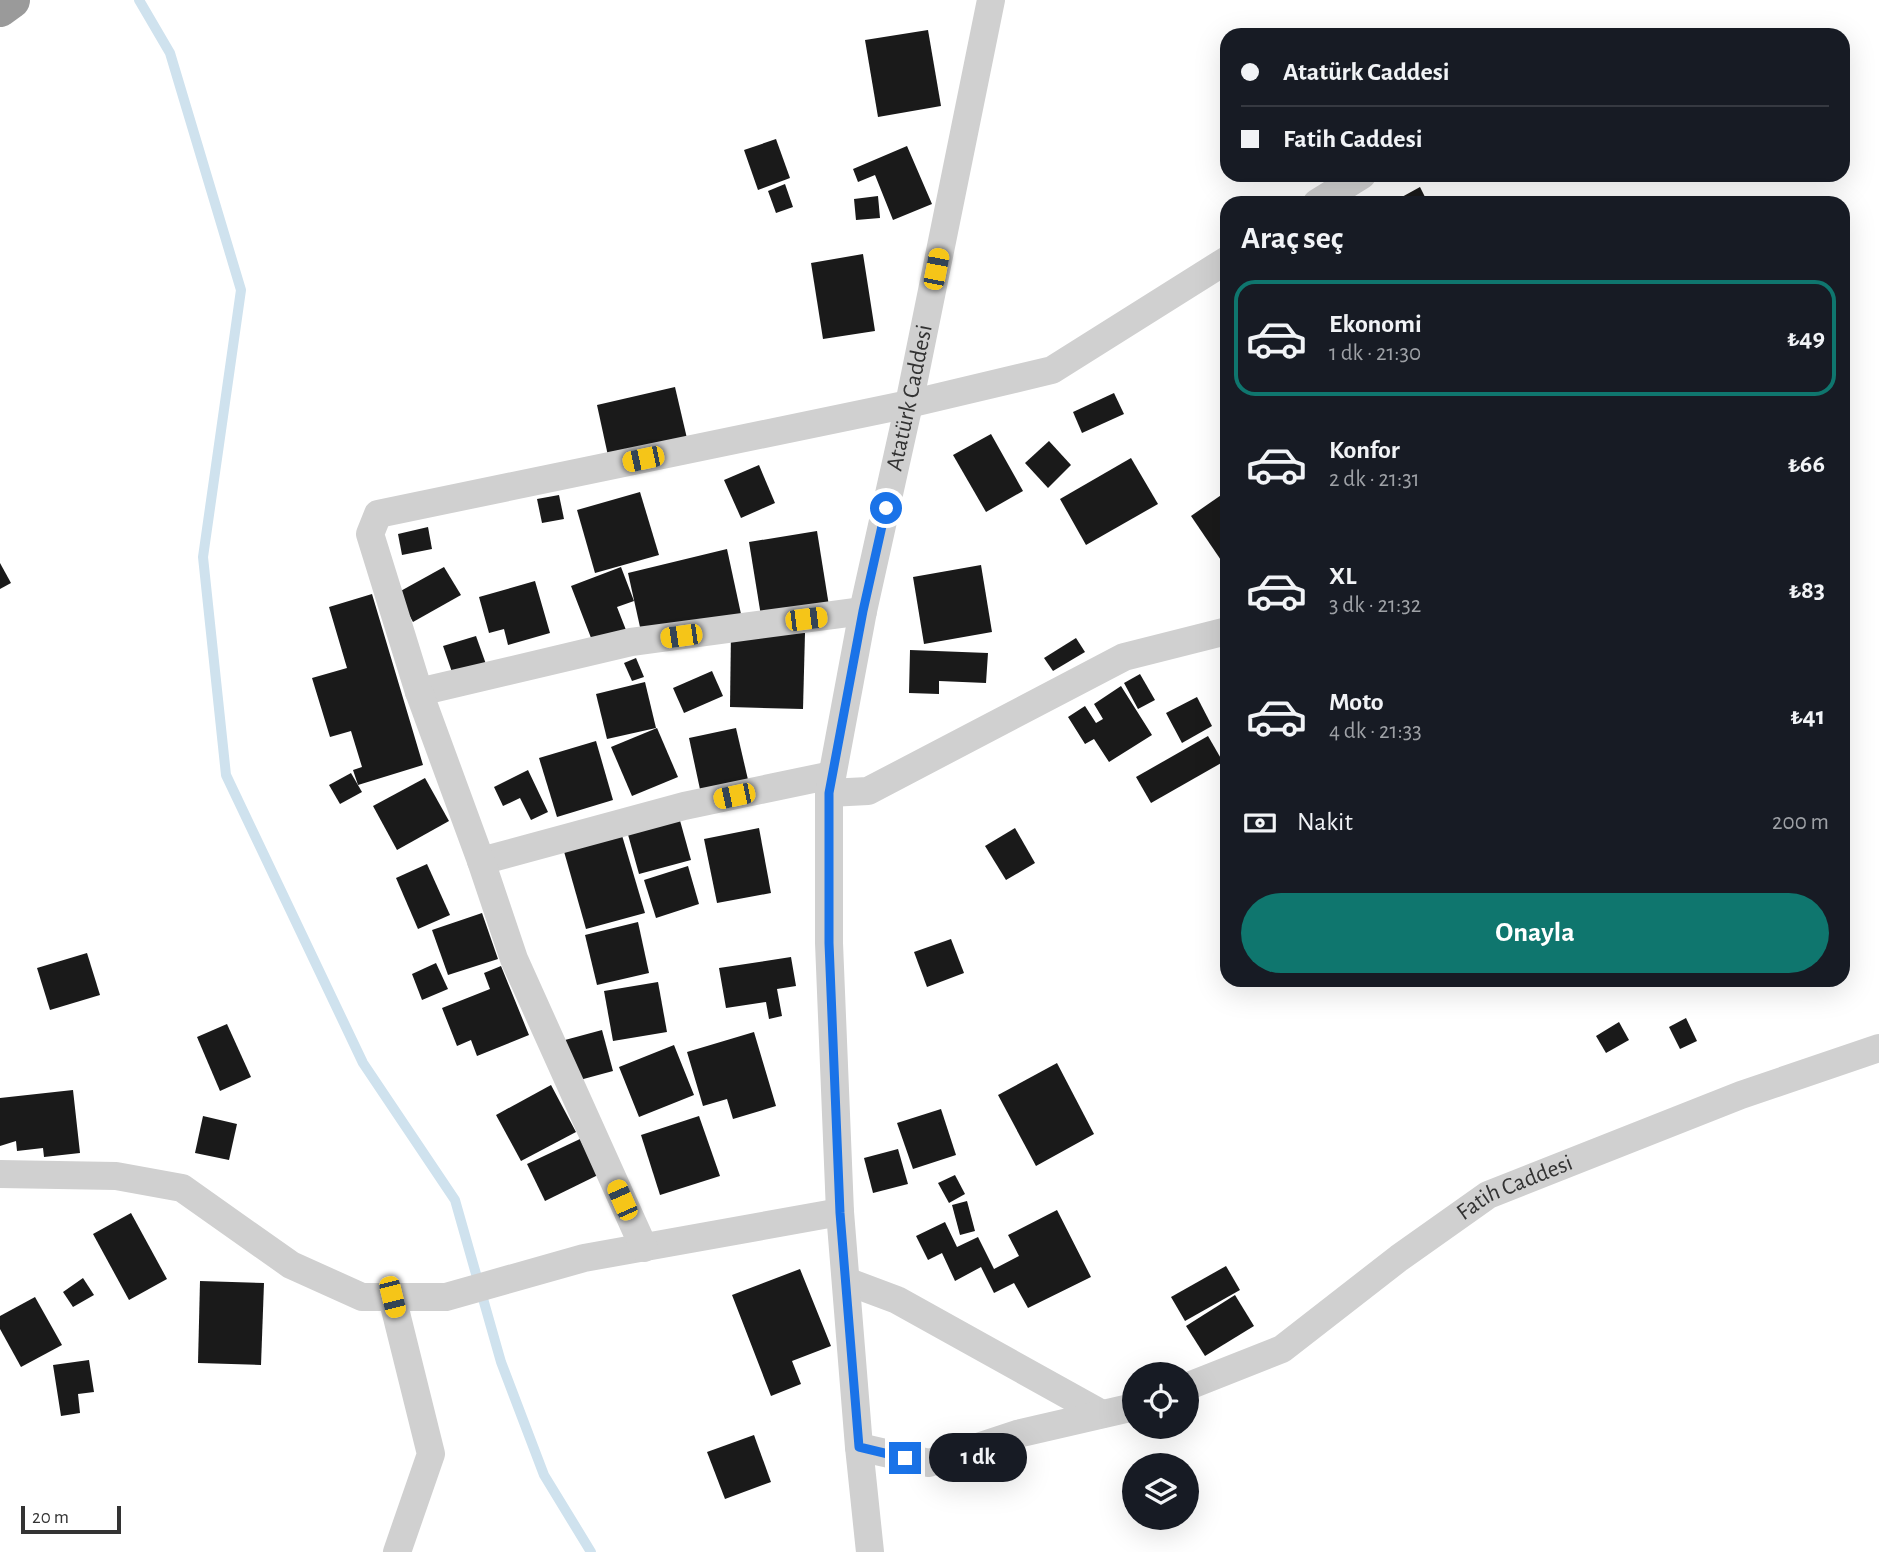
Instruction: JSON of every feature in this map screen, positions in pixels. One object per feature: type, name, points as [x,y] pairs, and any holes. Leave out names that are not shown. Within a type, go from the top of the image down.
[{"type":"highway","points":[[0,8],[11,0]]},
{"type":"street","name":"Atatürk Caddesi","points":[[870,1552],[840,1213],[829,943],[830,784],[863,611],[991,0]]},
{"type":"street","points":[[1328,196],[1351,182]]},
{"type":"street","points":[[644,1248],[514,959],[419,692],[370,534],[378,514],[908,404],[1052,370],[1220,264]]},
{"type":"street","points":[[419,692],[631,642],[863,611]]},
{"type":"street","points":[[481,860],[684,806],[830,784],[868,791],[1124,657],[1220,633]]},
{"type":"street","name":"Fatih Caddesi","points":[[1199,1382],[1282,1349],[1399,1258],[1489,1195],[1741,1095],[1879,1048]]},
{"type":"street","points":[[0,1174],[116,1176],[182,1188],[290,1265],[362,1297],[446,1297],[584,1258],[840,1213]]},
{"type":"street","points":[[846,1281],[897,1300],[1102,1415]]},
{"type":"street","points":[[392,1297],[431,1454],[397,1552]]},
{"type":"street","points":[[859,1447],[929,1463],[1017,1434],[1122,1410]]},
{"type":"building","points":[[928,30],[941,106],[878,117],[865,40]]},
{"type":"building","points":[[776,139],[790,178],[758,190],[744,150]]},
{"type":"building","points":[[907,146],[932,204],[893,220],[875,175],[858,182],[853,169]]},
{"type":"building","points":[[785,184],[793,207],[776,213],[768,191]]},
{"type":"building","points":[[1420,187],[1424,196],[1404,196]]},
{"type":"building","points":[[878,196],[880,218],[856,220],[854,199]]},
{"type":"building","points":[[863,254],[875,331],[823,339],[811,263]]},
{"type":"building","points":[[675,387],[689,447],[610,465],[597,405]]},
{"type":"building","points":[[1114,393],[1124,414],[1082,433],[1073,412]]},
{"type":"building","points":[[991,434],[1023,491],[986,512],[953,455]]},
{"type":"building","points":[[1049,441],[1071,465],[1048,488],[1025,463]]},
{"type":"building","points":[[1131,458],[1158,504],[1086,545],[1060,499]]},
{"type":"building","points":[[759,465],[775,503],[741,518],[724,480]]},
{"type":"building","points":[[640,492],[659,555],[595,573],[577,510]]},
{"type":"building","points":[[559,495],[564,519],[542,523],[537,499]]},
{"type":"building","points":[[1220,496],[1220,559],[1191,516]]},
{"type":"building","points":[[428,527],[432,549],[402,555],[398,534]]},
{"type":"building","points":[[817,531],[829,606],[761,616],[749,542]]},
{"type":"building","points":[[727,549],[741,614],[642,636],[628,573]]},
{"type":"building","points":[[0,563],[11,583],[0,589]]},
{"type":"building","points":[[981,565],[992,632],[924,644],[913,577]]},
{"type":"building","points":[[444,567],[461,595],[413,622],[397,593]]},
{"type":"building","points":[[621,567],[634,601],[617,607],[626,630],[593,643],[571,586]]},
{"type":"building","points":[[535,581],[550,633],[508,645],[504,629],[489,633],[479,597]]},
{"type":"building","points":[[372,594],[423,765],[358,785],[353,770],[362,767],[351,731],[330,737],[312,678],[347,668],[329,607]]},
{"type":"building","points":[[731,631],[805,633],[803,709],[730,707]]},
{"type":"building","points":[[476,636],[487,667],[454,678],[443,646]]},
{"type":"building","points":[[1076,638],[1085,652],[1053,671],[1044,658]]},
{"type":"building","points":[[910,650],[988,653],[986,683],[939,681],[939,694],[909,693]]},
{"type":"building","points":[[636,658],[644,677],[632,681],[624,663]]},
{"type":"building","points":[[712,671],[723,696],[684,713],[673,688]]},
{"type":"building","points":[[1140,674],[1155,700],[1138,709],[1124,683]]},
{"type":"building","points":[[645,682],[656,728],[607,739],[596,694]]},
{"type":"building","points":[[1121,686],[1152,735],[1109,762],[1094,739],[1085,744],[1068,717],[1085,706],[1096,723],[1103,719],[1094,704]]},
{"type":"building","points":[[1197,697],[1212,726],[1182,743],[1166,713]]},
{"type":"building","points":[[657,728],[678,777],[632,796],[611,747]]},
{"type":"building","points":[[736,728],[749,784],[701,794],[689,738]]},
{"type":"building","points":[[1208,736],[1220,757],[1220,764],[1151,803],[1136,777]]},
{"type":"building","points":[[596,741],[613,800],[557,817],[539,758]]},
{"type":"building","points":[[528,770],[548,812],[531,820],[520,798],[503,806],[494,787]]},
{"type":"building","points":[[351,773],[362,792],[340,804],[329,785]]},
{"type":"building","points":[[425,778],[449,821],[397,850],[373,806]]},
{"type":"building","points":[[679,817],[691,860],[639,874],[627,831]]},
{"type":"building","points":[[759,828],[771,893],[717,903],[704,839]]},
{"type":"building","points":[[1015,828],[1035,863],[1006,880],[985,846]]},
{"type":"building","points":[[621,832],[645,913],[586,929],[563,848]]},
{"type":"building","points":[[427,864],[450,915],[418,929],[396,878]]},
{"type":"building","points":[[688,866],[699,904],[656,918],[644,880]]},
{"type":"building","points":[[482,913],[498,959],[448,975],[432,930]]},
{"type":"building","points":[[638,922],[649,973],[597,985],[585,935]]},
{"type":"building","points":[[951,939],[964,973],[927,987],[914,952]]},
{"type":"building","points":[[87,953],[100,995],[50,1010],[37,968]]},
{"type":"building","points":[[791,957],[796,986],[777,989],[782,1016],[769,1019],[766,1002],[726,1008],[719,968]]},
{"type":"building","points":[[436,963],[448,989],[422,1000],[412,974]]},
{"type":"building","points":[[501,966],[529,1035],[477,1056],[471,1040],[457,1046],[442,1008],[490,989],[484,973]]},
{"type":"building","points":[[658,982],[667,1032],[613,1041],[604,991]]},
{"type":"building","points":[[1686,1018],[1697,1041],[1680,1049],[1669,1027]]},
{"type":"building","points":[[1619,1022],[1629,1040],[1606,1053],[1596,1036]]},
{"type":"building","points":[[227,1024],[251,1077],[220,1091],[197,1037]]},
{"type":"building","points":[[602,1030],[613,1071],[576,1081],[565,1040]]},
{"type":"building","points":[[754,1032],[776,1106],[733,1119],[727,1099],[703,1106],[687,1052]]},
{"type":"building","points":[[674,1045],[694,1095],[639,1117],[619,1067]]},
{"type":"building","points":[[1057,1063],[1094,1134],[1036,1166],[998,1095]]},
{"type":"building","points":[[551,1085],[576,1132],[521,1161],[496,1115]]},
{"type":"building","points":[[73,1090],[80,1153],[44,1157],[43,1148],[17,1151],[16,1141],[0,1146],[0,1098]]},
{"type":"building","points":[[941,1109],[956,1155],[913,1169],[897,1123]]},
{"type":"building","points":[[203,1116],[237,1124],[229,1160],[195,1153]]},
{"type":"building","points":[[699,1116],[720,1176],[660,1195],[641,1135]]},
{"type":"building","points":[[580,1139],[598,1175],[545,1201],[527,1164]]},
{"type":"building","points":[[898,1149],[908,1184],[873,1193],[864,1158]]},
{"type":"building","points":[[955,1175],[965,1194],[949,1203],[938,1183]]},
{"type":"building","points":[[967,1201],[975,1231],[960,1235],[952,1205]]},
{"type":"building","points":[[1057,1210],[1091,1277],[1028,1308],[1014,1283],[994,1293],[981,1267],[955,1281],[942,1253],[928,1260],[916,1236],[945,1222],[957,1247],[978,1237],[994,1269],[1019,1256],[1008,1235]]},
{"type":"building","points":[[131,1213],[167,1279],[129,1300],[93,1234]]},
{"type":"building","points":[[1226,1266],[1240,1290],[1185,1321],[1171,1297]]},
{"type":"building","points":[[800,1269],[831,1346],[792,1361],[801,1384],[771,1396],[732,1295]]},
{"type":"building","points":[[83,1278],[94,1295],[73,1307],[63,1292]]},
{"type":"building","points":[[200,1281],[264,1283],[261,1365],[198,1363]]},
{"type":"building","points":[[1235,1295],[1254,1326],[1205,1356],[1186,1326]]},
{"type":"building","points":[[35,1297],[62,1345],[21,1367],[0,1329],[0,1316]]},
{"type":"building","points":[[89,1360],[94,1392],[78,1394],[80,1413],[61,1416],[53,1365]]},
{"type":"building","points":[[754,1435],[771,1482],[725,1499],[707,1452]]},
{"type":"waterway","points":[[139,0],[170,53],[241,290],[203,557],[226,775],[363,1063],[455,1200],[501,1362],[544,1475],[591,1552]]},
{"type":"route","points":[[886,508],[863,611],[829,793],[829,943],[840,1213],[859,1447],[905,1458]]}]
